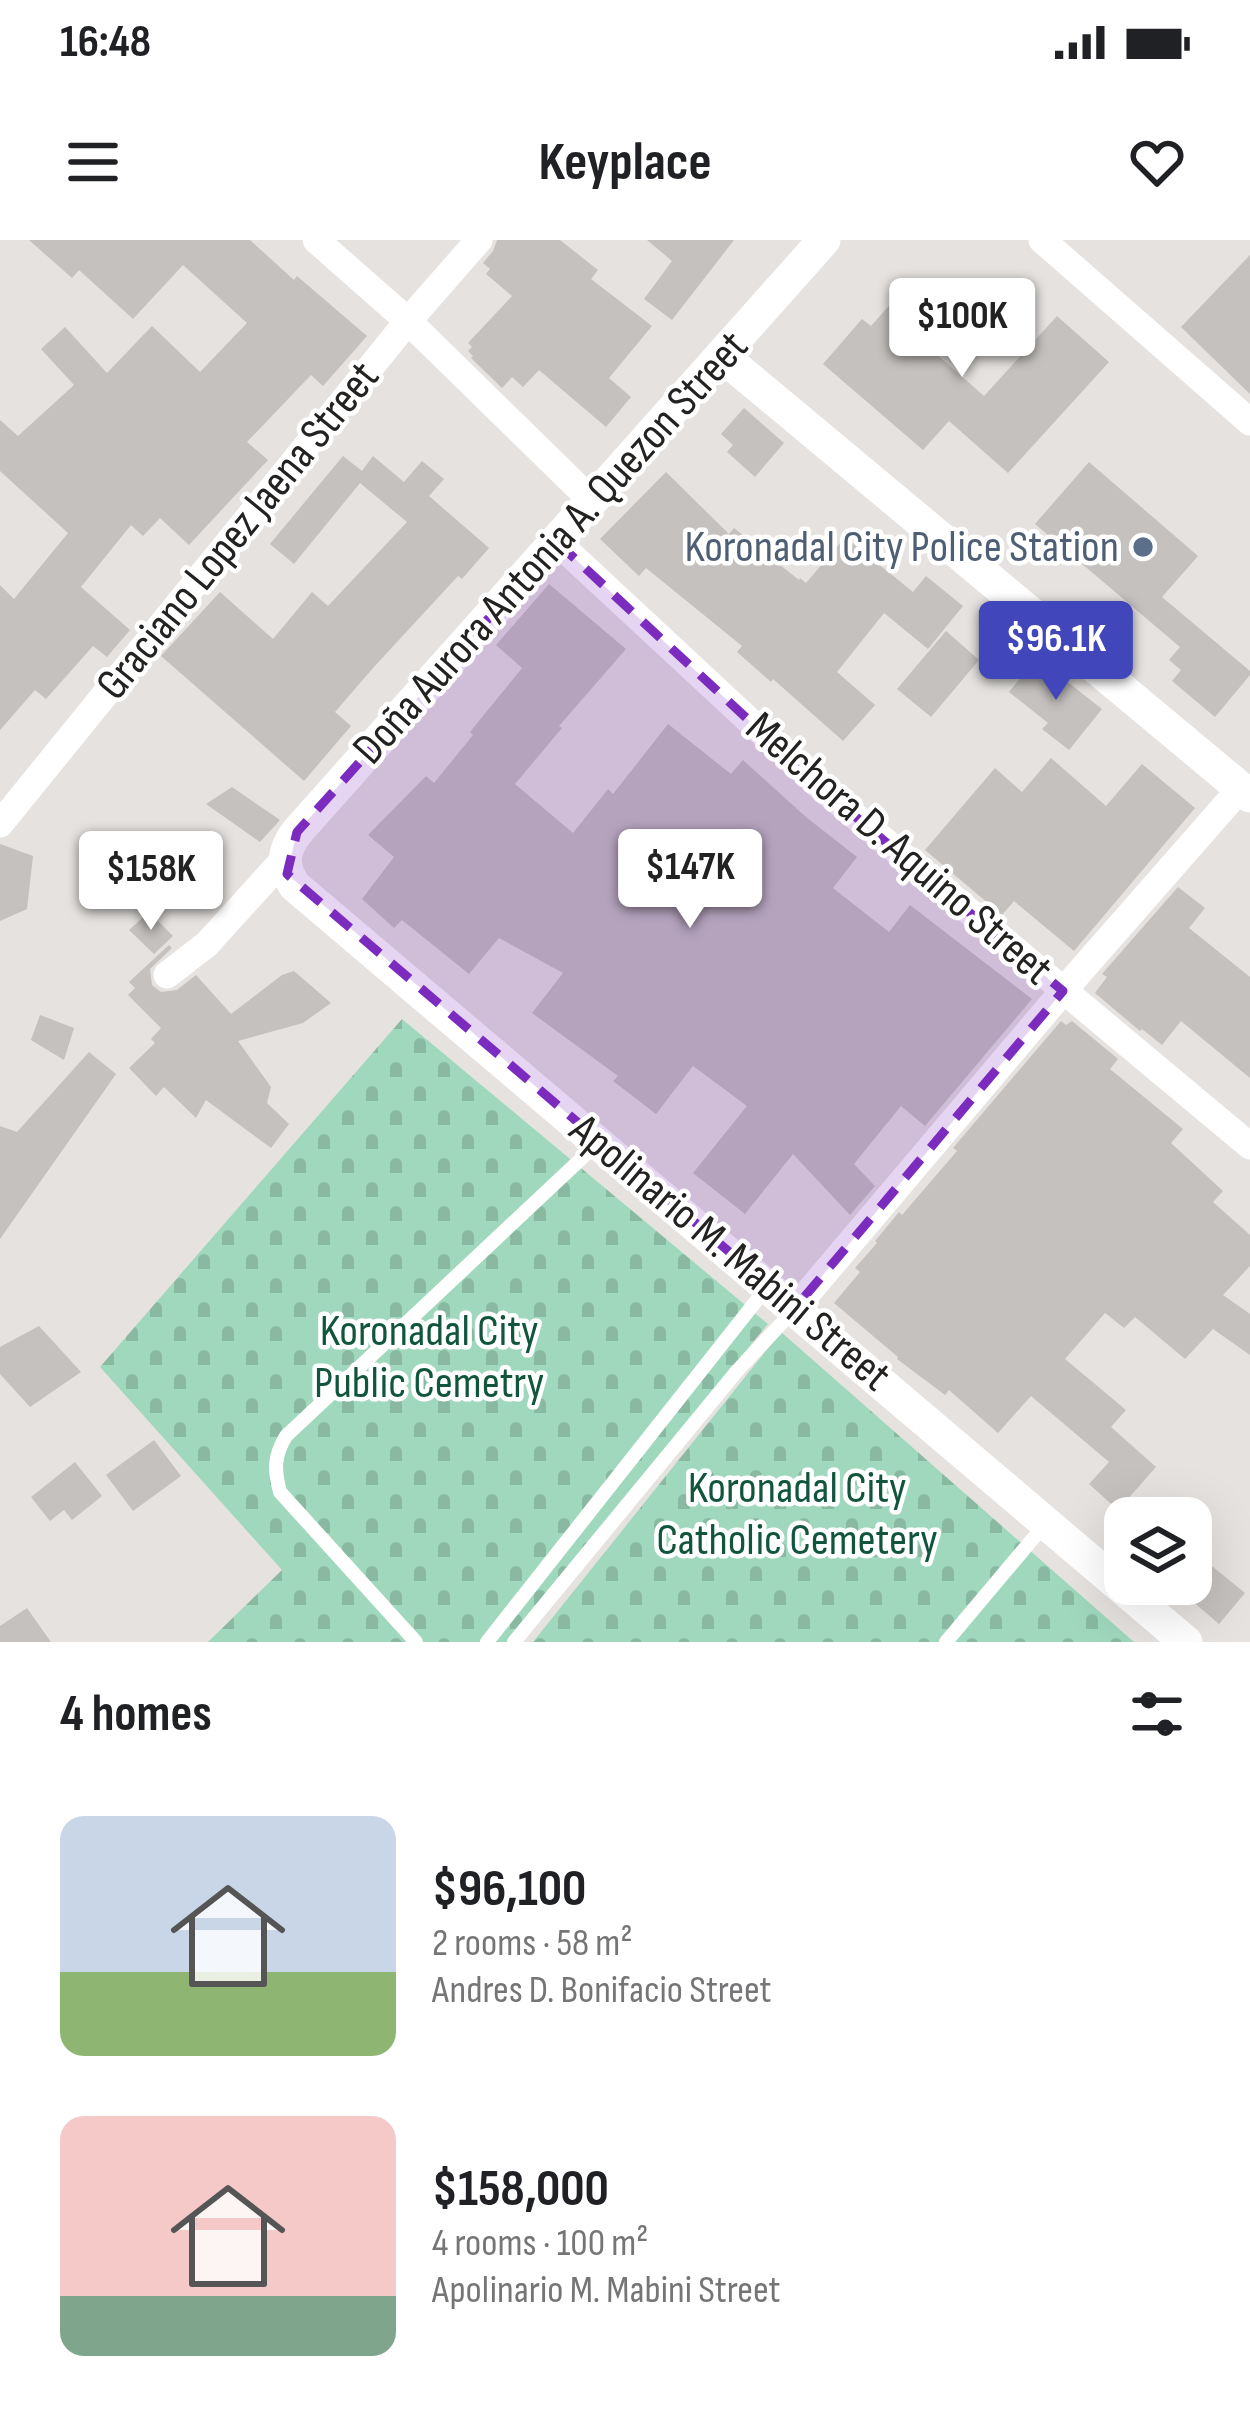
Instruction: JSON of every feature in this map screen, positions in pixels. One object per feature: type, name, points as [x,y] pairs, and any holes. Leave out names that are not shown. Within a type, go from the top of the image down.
[{"type":"street","points":[[316,240],[408,321],[592,502]]},
{"type":"street","name":"Graciano Lopez Jaena Street","points":[[0,824],[479,240]]},
{"type":"street","name":"Doña Aurora Antonia A. Quezon Street","points":[[285,858],[297,832],[824,240]]},
{"type":"street","points":[[1042,240],[1250,422]]},
{"type":"street","points":[[722,356],[1247,788],[1063,992],[795,1308]]},
{"type":"street","name":"Melchora D. Aquino Street","points":[[556,542],[825,791],[1250,1146]]},
{"type":"street","points":[[166,975],[207,944],[285,858]]},
{"type":"street","name":"Apolinario M. Mabini Street","points":[[285,858],[295,886],[1186,1642]]},
{"type":"lane","points":[[416,1642],[280,1492],[274,1470],[277,1452],[286,1436],[598,1142]]},
{"type":"lane","points":[[487,1642],[768,1286]]},
{"type":"lane","points":[[514,1642],[722,1388],[795,1308]]},
{"type":"lane","points":[[946,1642],[1047,1522]]},
{"type":"highlighted area","points":[[557,542],[825,791],[1063,991],[795,1308],[287,874],[297,832]]},
{"type":"green space","name":"Koronadal City Public Cemetry","points":[[402,1019],[768,1324],[507,1642],[208,1642],[282,1570],[100,1367]]},
{"type":"green space","name":"Koronadal City Catholic Cemetery","points":[[781,1332],[1134,1642],[533,1642]]},
{"type":"building","points":[[29,240],[250,240],[367,336],[323,386],[311,375],[247,442],[268,460],[189,545],[160,518],[143,536],[131,525],[81,587],[130,630],[107,657],[93,646],[46,699],[35,690],[0,730],[0,585],[14,599],[68,533],[0,471],[0,420],[18,436],[74,385],[41,349],[65,327],[107,373],[152,326],[200,372],[247,323],[183,265],[133,319],[79,270],[72,278]]},
{"type":"building","points":[[497,240],[560,240],[598,270],[591,279],[652,326],[609,378],[631,397],[606,427],[539,370],[523,387],[512,377],[502,388],[471,358],[468,343],[512,296],[486,274],[490,269],[483,263]]},
{"type":"building","points":[[647,240],[734,240],[672,320],[644,299],[672,261]]},
{"type":"building","points":[[1250,255],[1250,394],[1181,327]]},
{"type":"building","points":[[912,280],[943,307],[930,321],[939,329],[926,345],[984,396],[1057,316],[1109,362],[1008,473],[949,421],[923,450],[823,364],[862,319],[871,326]]},
{"type":"building","points":[[744,408],[784,443],[755,477],[727,452],[733,445],[721,434]]},
{"type":"building","points":[[343,456],[362,471],[373,456],[404,482],[422,461],[444,479],[429,496],[489,548],[335,712],[351,726],[304,781],[161,656],[220,592],[273,639],[312,592],[328,606],[407,522],[360,483],[294,564],[270,544]]},
{"type":"building","name":"Koronadal City Police Station","points":[[1089,462],[1198,556],[1162,597],[1250,671],[1215,717],[1172,681],[1181,670],[1169,660],[1180,647],[1035,524]]},
{"type":"building","points":[[666,472],[729,534],[734,528],[799,580],[806,583],[845,537],[913,592],[926,576],[963,606],[928,649],[884,613],[837,672],[875,705],[843,741],[737,652],[742,646],[646,568],[639,576],[600,539]]},
{"type":"building","points":[[549,584],[626,649],[515,784],[573,833],[608,789],[613,794],[668,724],[731,774],[743,760],[857,857],[833,888],[889,932],[910,905],[1032,999],[925,1126],[901,1106],[854,1164],[875,1186],[850,1215],[793,1154],[745,1214],[693,1173],[747,1106],[693,1066],[656,1114],[613,1081],[618,1076],[532,1013],[563,973],[499,938],[469,974],[402,920],[394,928],[362,899],[394,857],[368,835],[426,776],[434,783],[522,668],[496,645]]},
{"type":"building","points":[[946,631],[979,660],[931,717],[897,689]]},
{"type":"building","points":[[1037,658],[1102,709],[1069,750],[1042,729],[1048,723],[1009,692]]},
{"type":"building","points":[[1051,758],[1106,806],[1142,764],[1195,808],[1074,951],[1014,901],[1002,915],[925,850],[995,768],[1022,792]]},
{"type":"building","points":[[232,787],[280,820],[260,842],[206,804]]},
{"type":"building","points":[[0,844],[33,856],[27,909],[0,921]]},
{"type":"building","points":[[1178,887],[1205,908],[1189,928],[1250,977],[1250,1078],[1181,1021],[1162,1045],[1095,993],[1107,977],[1102,974]]},
{"type":"building","points":[[149,912],[173,936],[154,954],[129,930]]},
{"type":"building","points":[[169,945],[172,948],[150,969],[152,985],[161,992],[177,990],[196,975],[231,1014],[294,971],[331,1003],[303,1023],[238,1041],[271,1087],[267,1103],[289,1124],[271,1148],[206,1100],[196,1118],[164,1087],[156,1096],[129,1068],[155,1043],[151,1039],[161,1028],[128,995],[135,988],[129,982]]},
{"type":"building","points":[[40,1015],[74,1028],[64,1060],[31,1040]]},
{"type":"building","points":[[1061,1021],[1066,1025],[1072,1021],[1118,1059],[1110,1069],[1183,1129],[1171,1143],[1223,1191],[1213,1202],[1250,1235],[1250,1266],[1223,1295],[1250,1314],[1250,1355],[1213,1329],[1185,1359],[1135,1317],[1124,1328],[1105,1313],[1065,1359],[1126,1410],[1111,1427],[1156,1467],[1129,1497],[1104,1497],[1089,1484],[1109,1462],[1031,1396],[998,1433],[949,1390],[945,1395],[897,1359],[834,1303],[860,1272],[855,1268],[875,1241],[957,1151],[953,1148]]},
{"type":"building","points":[[89,1052],[116,1074],[0,1239],[0,1126],[17,1132]]},
{"type":"building","points":[[39,1326],[81,1372],[30,1407],[0,1374],[0,1347]]},
{"type":"building","points":[[154,1440],[181,1476],[133,1511],[106,1475]]},
{"type":"building","points":[[75,1462],[102,1496],[72,1520],[64,1510],[50,1521],[31,1497]]},
{"type":"building","points":[[1212,1566],[1245,1593],[1219,1624],[1197,1605],[1212,1605]]},
{"type":"building","points":[[27,1608],[51,1642],[0,1642],[0,1626]]},
{"type":"place","name":"Koronadal City Police Station","points":[[1143,547]]}]
